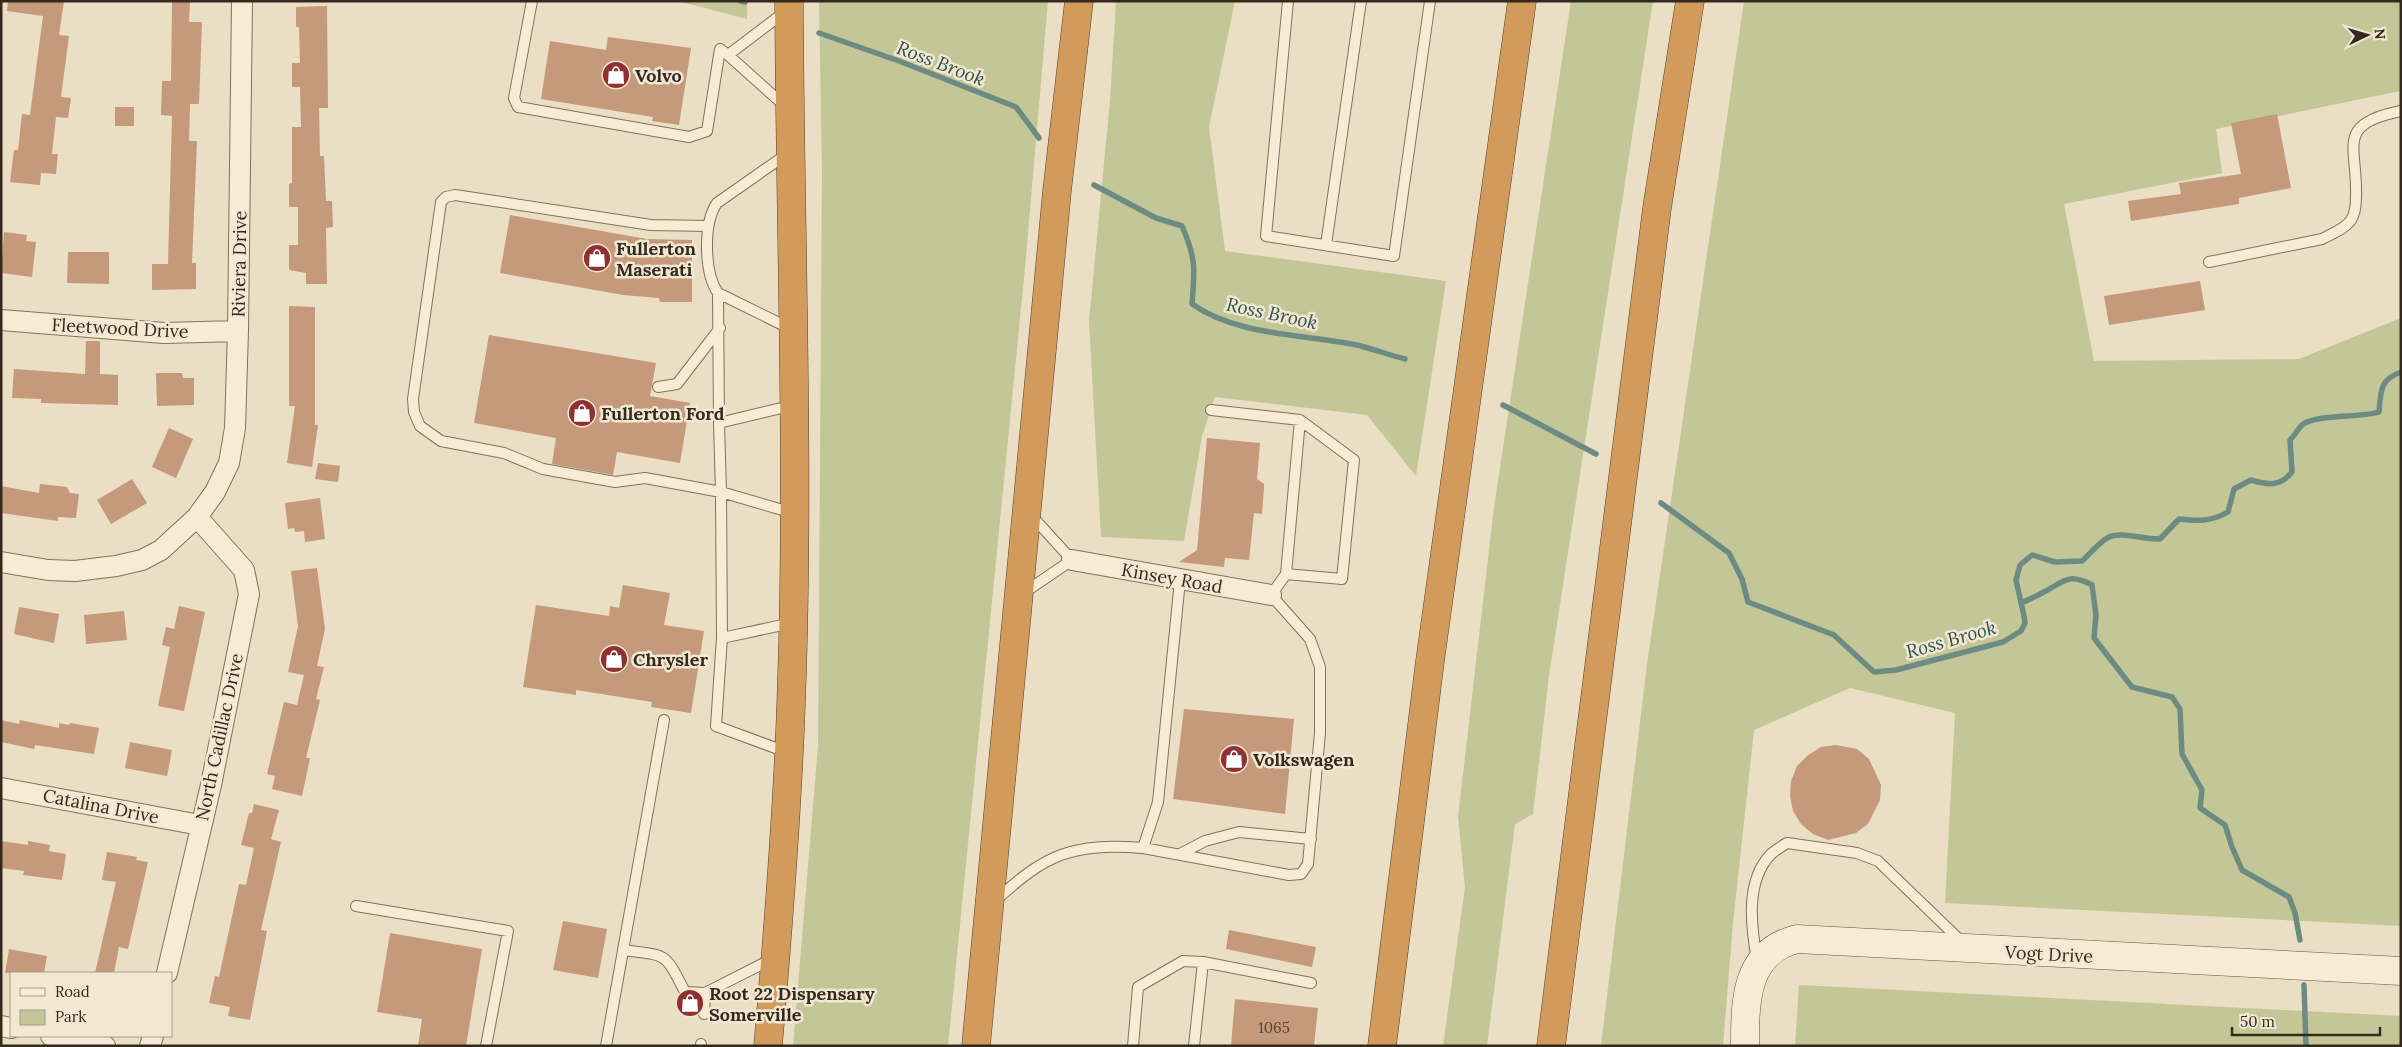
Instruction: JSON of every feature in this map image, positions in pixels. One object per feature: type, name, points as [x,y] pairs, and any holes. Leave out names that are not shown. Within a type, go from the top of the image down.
[{"type":"highway","points":[[976,1046],[1056,200],[1079,1]]},
{"type":"highway","points":[[1382,1046],[1431,651],[1522,1]]},
{"type":"highway","points":[[1551,1046],[1656,218],[1690,1]]},
{"type":"highway","points":[[768,1046],[776,957],[789,753],[792,623],[795,331],[789,110],[789,5]]},
{"type":"highway","points":[[754,1046],[773,987]]},
{"type":"street","name":"Riviera Drive","points":[[1,562],[75,571],[116,566],[142,560],[161,550],[197,517],[215,492],[229,463],[236,428],[242,1]]},
{"type":"street","name":"Fleetwood Drive","points":[[1,320],[164,332],[238,331]]},
{"type":"street","name":"North Cadillac Drive","points":[[167,972],[200,825],[211,785],[249,594],[244,570],[197,517]]},
{"type":"street","name":"Kinsey Road","points":[[1072,560],[1271,595]]},
{"type":"street","name":"Catalina Drive","points":[[1,788],[200,825]]},
{"type":"street","name":"Vogt Drive","points":[[1745,1046],[1745,1014],[1750,983],[1758,964],[1781,943],[1797,939],[1970,950],[2401,971]]},
{"type":"street","points":[[56,1037],[105,1046]]},
{"type":"lane","points":[[532,1],[514,98],[518,107],[689,137],[699,135],[707,131],[720,49],[789,110]]},
{"type":"lane","points":[[1288,1],[1266,236],[1394,256],[1430,1]]},
{"type":"lane","points":[[1326,246],[1361,1]]},
{"type":"lane","points":[[728,55],[789,5]]},
{"type":"lane","points":[[2209,262],[2322,239],[2338,231],[2351,220],[2356,204],[2357,182],[2352,151],[2356,134],[2363,124],[2376,116],[2401,111]]},
{"type":"lane","points":[[790,152],[717,203],[711,212],[708,226],[708,269],[713,286],[718,293],[795,331]]},
{"type":"lane","points":[[708,226],[651,225],[455,195],[446,197],[441,202],[413,399],[414,412],[420,426],[441,441],[504,453],[543,469],[615,482],[645,478],[721,492],[794,513]]},
{"type":"lane","points":[[718,293],[720,328],[719,422],[722,638],[716,726],[789,753]]},
{"type":"lane","points":[[658,387],[677,384],[720,328]]},
{"type":"lane","points":[[719,422],[795,405]]},
{"type":"lane","points":[[1211,410],[1300,420],[1354,460],[1342,579],[1286,574]]},
{"type":"lane","points":[[989,906],[1017,880],[1068,851],[1105,846],[1143,848],[1298,875],[1307,868],[1320,733],[1320,667],[1310,639],[1271,595],[1286,574],[1300,420]]},
{"type":"lane","points":[[1017,597],[1072,560],[1026,510]]},
{"type":"lane","points":[[1143,848],[1158,802],[1180,580]]},
{"type":"lane","points":[[722,638],[792,623]]},
{"type":"lane","points":[[606,1046],[664,720]]},
{"type":"lane","points":[[1180,854],[1205,841],[1239,832],[1311,839]]},
{"type":"lane","points":[[1758,964],[1752,913],[1755,881],[1771,854],[1787,843],[1856,853],[1878,861],[1970,950]]},
{"type":"lane","points":[[356,906],[508,932],[486,1046]]},
{"type":"lane","points":[[623,950],[660,955],[669,961],[685,992],[705,994],[776,957]]},
{"type":"lane","points":[[1133,1046],[1138,987],[1183,961],[1203,962],[1311,982]]},
{"type":"lane","points":[[1194,1046],[1203,962]]},
{"type":"lane","points":[[704,1014],[705,994]]},
{"type":"green space","points":[[678,1],[747,1],[747,19]]},
{"type":"green space","points":[[819,1],[1048,1],[1025,268],[948,1046],[793,1046],[818,746],[822,172]]},
{"type":"green space","points":[[1116,1],[1235,1],[1209,127],[1225,251],[1446,281],[1416,476],[1367,415],[1215,397],[1202,436],[1184,541],[1101,537],[1089,321],[1110,100]]},
{"type":"green space","points":[[1571,1],[1653,1],[1549,676],[1533,814],[1515,824],[1487,1046],[1443,1046],[1465,887],[1458,817],[1494,507]]},
{"type":"green space","points":[[1744,1],[2401,1],[2400,91],[2216,129],[2222,173],[2064,204],[2094,361],[2299,359],[2401,318],[2401,926],[1945,903],[1955,713],[1850,688],[1754,730],[1733,923],[1723,1046],[1601,1046],[1647,664]]},
{"type":"green space","points":[[1799,985],[2401,1016],[2401,1046],[1795,1046]]},
{"type":"building","points":[[8,1],[64,1],[59,35],[69,36],[61,97],[71,98],[68,118],[56,117],[52,154],[58,154],[56,174],[41,173],[40,185],[10,182],[14,150],[18,150],[22,114],[30,115],[43,16],[7,11]]},
{"type":"building","points":[[172,1],[190,1],[189,22],[202,22],[199,104],[190,104],[189,141],[197,141],[192,263],[196,263],[196,289],[152,290],[152,264],[168,264],[172,116],[161,115],[162,81],[171,81]]},
{"type":"building","points":[[327,6],[328,108],[319,108],[320,156],[324,156],[326,201],[332,201],[333,227],[326,228],[327,284],[306,284],[306,273],[289,270],[289,245],[298,245],[298,207],[289,207],[289,184],[292,183],[292,127],[301,127],[300,87],[292,87],[292,63],[300,63],[299,27],[296,27],[296,7]]},
{"type":"building","name":"Volvo","points":[[608,37],[691,48],[679,125],[652,121],[653,117],[541,99],[550,41],[606,50]]},
{"type":"building","points":[[115,107],[134,107],[134,126],[115,126]]},
{"type":"building","points":[[2277,114],[2291,188],[2239,198],[2239,204],[2131,221],[2128,201],[2181,194],[2179,183],[2241,174],[2231,123]]},
{"type":"building","name":"Fullerton Maserati","points":[[510,215],[647,239],[692,240],[692,302],[660,302],[659,298],[623,295],[500,273]]},
{"type":"building","points":[[4,232],[27,235],[26,241],[36,242],[32,277],[1,273]]},
{"type":"building","points":[[68,252],[109,252],[109,284],[67,283]]},
{"type":"building","points":[[2200,281],[2205,310],[2109,325],[2104,296]]},
{"type":"building","points":[[289,306],[315,307],[315,425],[318,425],[312,467],[287,463],[295,406],[289,406]]},
{"type":"building","name":"Fullerton Ford","points":[[489,335],[656,363],[650,396],[690,403],[680,463],[617,452],[613,475],[552,464],[556,438],[474,423]]},
{"type":"building","points":[[86,341],[100,341],[100,374],[118,375],[118,405],[41,403],[41,399],[12,398],[14,369],[85,374]]},
{"type":"building","points":[[156,373],[182,373],[183,378],[194,378],[194,405],[157,406]]},
{"type":"building","points":[[169,428],[193,439],[176,478],[152,467]]},
{"type":"building","points":[[1207,438],[1260,443],[1257,479],[1264,484],[1262,514],[1254,513],[1249,560],[1225,558],[1224,567],[1179,562],[1197,550]]},
{"type":"building","points":[[318,463],[340,466],[338,482],[315,479]]},
{"type":"building","points":[[132,479],[147,503],[111,524],[97,500]]},
{"type":"building","points":[[40,484],[67,487],[70,493],[79,494],[76,518],[58,517],[58,521],[1,513],[1,486],[39,493]]},
{"type":"building","points":[[320,498],[325,539],[305,542],[304,531],[295,532],[294,528],[288,529],[285,503]]},
{"type":"building","points":[[317,568],[325,629],[317,666],[324,667],[316,699],[320,700],[306,758],[310,758],[302,796],[272,789],[275,776],[267,774],[284,702],[297,705],[304,675],[288,672],[298,626],[291,571]]},
{"type":"building","name":"Chrysler","points":[[623,585],[670,593],[664,625],[704,631],[691,713],[651,707],[652,702],[576,690],[576,695],[523,687],[536,605],[609,616],[610,606],[619,608]]},
{"type":"building","points":[[179,606],[205,612],[184,711],[158,706],[170,647],[162,645],[166,627],[174,629]]},
{"type":"building","points":[[19,607],[59,614],[54,643],[14,634]]},
{"type":"building","points":[[124,611],[127,640],[86,644],[84,615]]},
{"type":"building","name":"Volkswagen","points":[[1184,709],[1294,719],[1285,814],[1173,799]]},
{"type":"building","points":[[1,720],[19,724],[20,720],[59,728],[59,723],[69,725],[70,723],[99,728],[94,754],[35,745],[34,749],[1,742]]},
{"type":"building","points":[[130,742],[172,750],[167,776],[125,768]]},
{"type":"building","points":[[1836,745],[1857,749],[1869,759],[1881,785],[1880,800],[1868,824],[1856,833],[1828,840],[1813,834],[1801,824],[1793,811],[1790,796],[1791,781],[1797,766],[1808,755],[1821,747]]},
{"type":"building","points":[[254,804],[279,810],[271,839],[281,842],[261,930],[267,931],[250,1020],[228,1016],[230,1007],[209,1003],[215,976],[219,977],[239,884],[246,885],[254,848],[241,845],[249,813],[252,813]]},
{"type":"building","points":[[1,841],[28,845],[28,841],[50,845],[49,851],[66,854],[62,880],[23,875],[24,871],[1,868]]},
{"type":"building","points":[[107,852],[137,857],[136,860],[148,862],[128,949],[119,947],[114,972],[95,972],[116,882],[102,880]]},
{"type":"building","points":[[563,921],[607,929],[598,978],[553,970]]},
{"type":"building","points":[[1229,930],[1316,947],[1312,967],[1226,949]]},
{"type":"building","points":[[390,933],[482,949],[466,1046],[418,1046],[422,1019],[377,1012]]},
{"type":"building","points":[[9,949],[47,956],[44,972],[5,973]]},
{"type":"building","points":[[1235,999],[1318,1008],[1314,1046],[1231,1046]]},
{"type":"waterway","name":"Ross Brook","points":[[741,1],[745,2]]},
{"type":"waterway","name":"Ross Brook","points":[[819,33],[899,61],[1016,107],[1039,138]]},
{"type":"waterway","name":"Ross Brook","points":[[1094,185],[1156,218],[1182,226],[1192,256],[1194,282],[1192,304],[1210,314],[1250,328],[1357,345],[1405,359]]},
{"type":"waterway","name":"Ross Brook","points":[[1661,503],[1729,553],[1742,579],[1748,602],[1834,635],[1874,672],[1896,670],[2003,642],[2021,631],[2025,623],[2016,580],[2020,565],[2032,555],[2055,562],[2082,561],[2102,542],[2114,535],[2160,539],[2179,519],[2204,520],[2216,518],[2228,512],[2234,489],[2251,480],[2268,484],[2283,480],[2292,472],[2290,440],[2302,425],[2317,419],[2379,412],[2382,388],[2389,379],[2401,372]]},
{"type":"waterway","name":"Ross Brook","points":[[1503,405],[1596,454]]},
{"type":"waterway","points":[[2021,603],[2066,580],[2077,579],[2092,585],[2096,615],[2094,638],[2132,687],[2172,697],[2180,709],[2182,754],[2202,790],[2200,808],[2225,825],[2242,870],[2289,897],[2295,913],[2300,940]]},
{"type":"waterway","points":[[2304,985],[2306,1046]]},
{"type":"place","name":"Volvo","points":[[616,75]]},
{"type":"place","name":"Fullerton Maserati","points":[[597,258]]},
{"type":"place","name":"Fullerton Ford","points":[[582,413]]},
{"type":"place","name":"Chrysler","points":[[614,659]]},
{"type":"place","name":"Volkswagen","points":[[1234,759]]},
{"type":"place","name":"Root 22 Dispensary Somerville","points":[[690,1003]]}]
